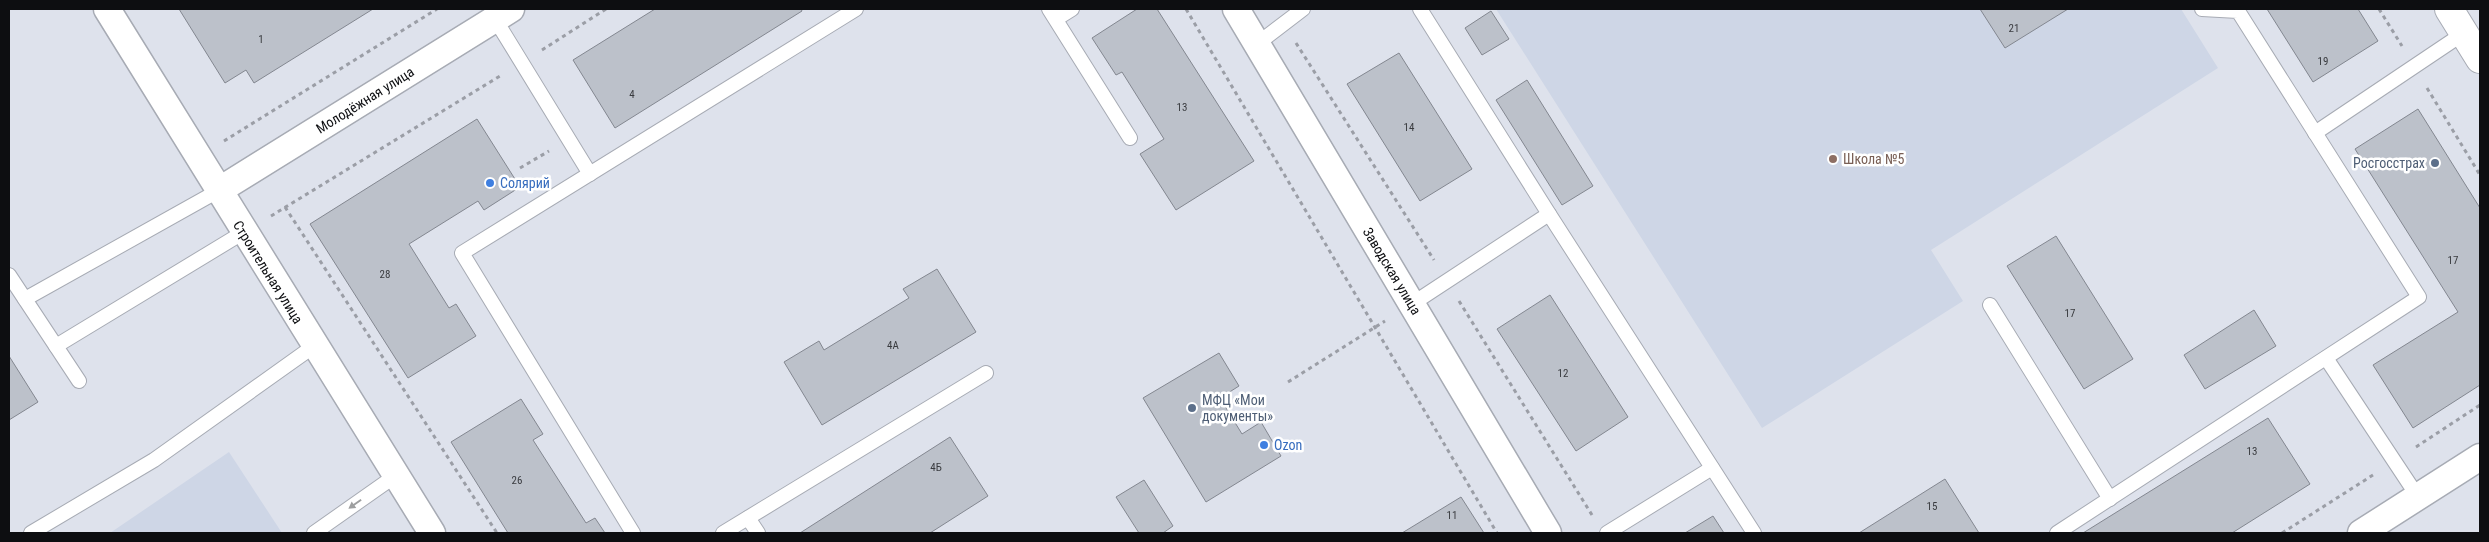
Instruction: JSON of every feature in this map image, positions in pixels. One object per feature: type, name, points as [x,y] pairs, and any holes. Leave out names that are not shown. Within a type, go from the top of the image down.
[{"type":"street","name":"Строительная улица","points":[[107,9],[314,346],[432,533]]},
{"type":"street","name":"Заводская улица","points":[[1236,9],[1548,533]]},
{"type":"street","points":[[2449,9],[2480,59]]},
{"type":"street","name":"Молодёжная улица","points":[[218,191],[503,14]]},
{"type":"street","points":[[2361,533],[2479,461]]},
{"type":"lane","points":[[633,533],[462,253],[856,9]]},
{"type":"lane","points":[[1072,9],[1052,14],[1130,138]]},
{"type":"lane","points":[[1257,44],[1303,9]]},
{"type":"lane","points":[[1420,9],[1754,533]]},
{"type":"lane","points":[[2058,533],[2419,297],[2238,11],[2202,9]]},
{"type":"lane","points":[[503,14],[522,62],[590,174]]},
{"type":"lane","points":[[2315,133],[2464,33]]},
{"type":"lane","points":[[25,299],[218,191]]},
{"type":"lane","points":[[1412,304],[1549,214]]},
{"type":"lane","points":[[56,346],[244,232]]},
{"type":"lane","points":[[9,274],[79,381]]},
{"type":"lane","points":[[1990,305],[2110,499]]},
{"type":"lane","points":[[31,533],[154,460],[314,346]]},
{"type":"lane","points":[[2326,358],[2418,497]]},
{"type":"lane","points":[[723,533],[986,372]]},
{"type":"lane","points":[[1606,533],[1712,468]]},
{"type":"lane","points":[[314,533],[395,476]]},
{"type":"lane","points":[[748,518],[758,533]]},
{"type":"path","points":[[198,157],[437,9]]},
{"type":"path","points":[[244,232],[606,9]]},
{"type":"path","points":[[1186,9],[1497,533]]},
{"type":"path","points":[[2379,9],[2480,175]]},
{"type":"path","points":[[520,168],[568,139]]},
{"type":"path","points":[[285,207],[498,533]]},
{"type":"path","points":[[1288,382],[1412,304]]},
{"type":"shaded area","name":"Школа №5","points":[[1496,9],[2181,9],[2218,68],[1931,250],[1963,301],[1762,428]]},
{"type":"shaded area","points":[[229,452],[282,533],[110,533]]},
{"type":"building","points":[[179,9],[373,9],[254,83],[246,70],[225,83]]},
{"type":"building","points":[[655,9],[801,9],[802,11],[615,128],[573,60]]},
{"type":"building","points":[[1137,9],[1157,9],[1254,161],[1176,210],[1140,154],[1164,139],[1122,72],[1116,75],[1092,38]]},
{"type":"building","points":[[1980,9],[2068,9],[2005,48]]},
{"type":"building","points":[[2267,9],[2358,9],[2378,41],[2313,82]]},
{"type":"building","points":[[1491,11],[1509,39],[1482,55],[1465,28]]},
{"type":"building","points":[[1399,53],[1472,169],[1420,201],[1347,84]]},
{"type":"building","points":[[1527,80],[1593,186],[1562,205],[1496,100]]},
{"type":"building","points":[[2418,109],[2480,208],[2480,385],[2413,428],[2373,365],[2458,312],[2355,149]]},
{"type":"building","points":[[477,119],[520,187],[484,210],[478,201],[409,244],[449,308],[456,304],[476,336],[408,378],[310,224]]},
{"type":"building","points":[[2056,236],[2133,359],[2084,389],[2007,266]]},
{"type":"building","points":[[937,269],[976,332],[822,425],[784,362],[819,341],[824,350],[909,298],[903,289]]},
{"type":"building","points":[[1550,295],[1628,417],[1576,451],[1497,329]]},
{"type":"building","points":[[2254,310],[2276,346],[2205,389],[2184,355]]},
{"type":"building","points":[[1219,353],[1239,386],[1220,398],[1242,434],[1261,422],[1281,456],[1206,502],[1143,398]]},
{"type":"building","points":[[9,356],[38,402],[9,420]]},
{"type":"building","points":[[521,399],[543,434],[533,440],[586,523],[595,518],[605,533],[508,533],[451,442]]},
{"type":"building","points":[[2268,418],[2310,484],[2232,533],[2083,533]]},
{"type":"building","points":[[950,437],[988,496],[930,533],[800,533]]},
{"type":"building","points":[[1945,479],[1979,533],[1859,533]]},
{"type":"building","points":[[1144,480],[1173,526],[1163,533],[1139,533],[1116,497]]},
{"type":"building","points":[[1461,497],[1484,533],[1402,533]]},
{"type":"building","points":[[1713,516],[1724,533],[1685,533]]},
{"type":"place","name":"Школа №5","points":[[1833,159]]},
{"type":"place","name":"Росгосстрах","points":[[2435,163]]},
{"type":"place","name":"Солярий","points":[[490,183]]},
{"type":"place","name":"МФЦ «Мои документы»","points":[[1192,408]]},
{"type":"place","name":"Ozon","points":[[1264,445]]}]
